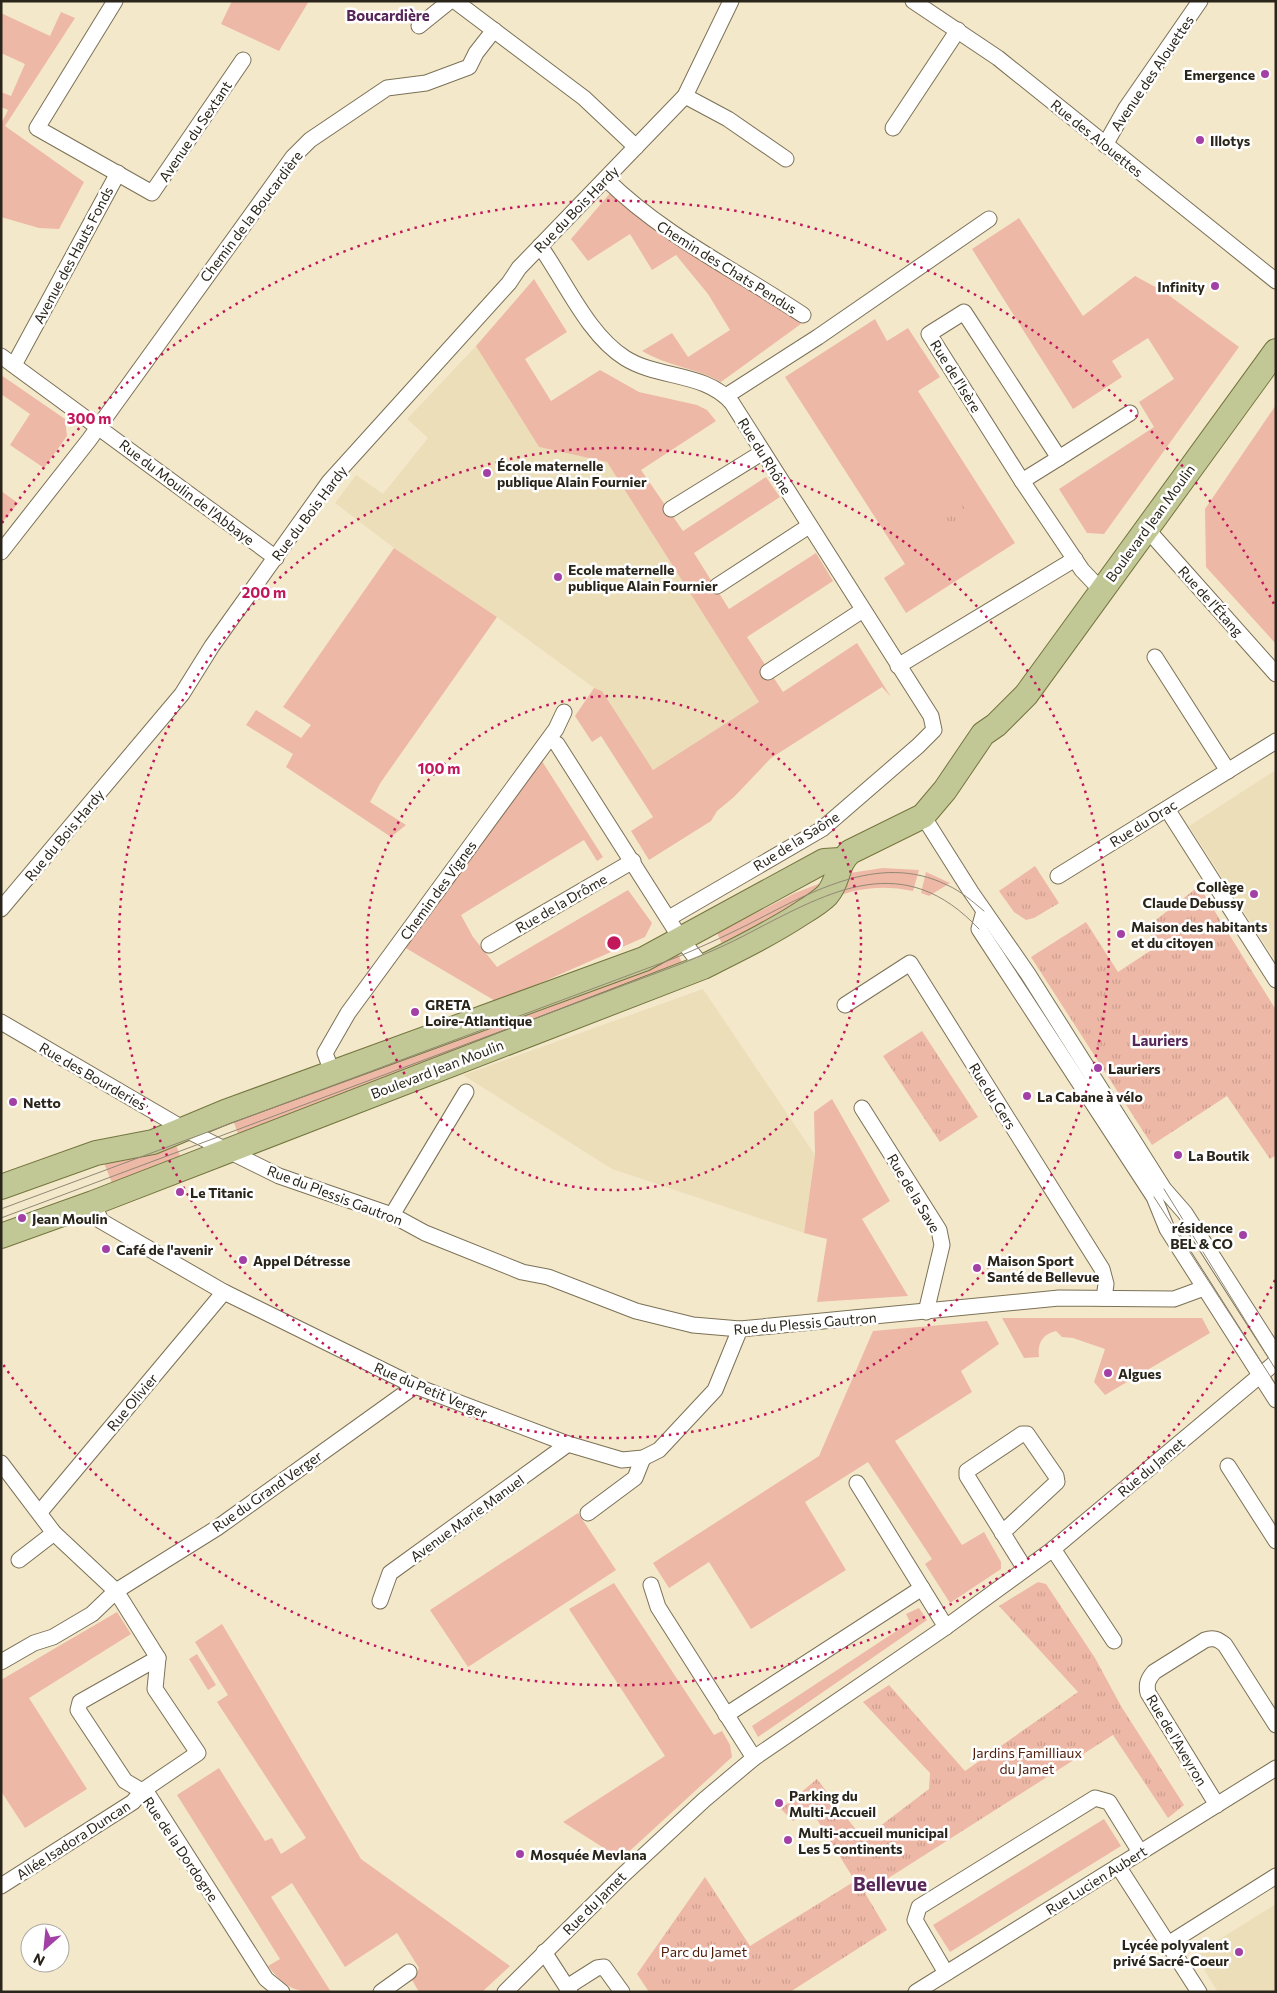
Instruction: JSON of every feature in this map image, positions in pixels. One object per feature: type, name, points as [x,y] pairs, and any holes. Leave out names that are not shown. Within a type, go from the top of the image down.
[{"type":"main road","name":"Boulevard Jean Moulin","points":[[921,818],[945,790],[983,734],[996,725],[1026,695],[1276,351]]},
{"type":"main road","points":[[1,1187],[96,1154],[153,1142],[332,1072],[644,959],[824,861],[840,860],[850,852],[874,839],[921,818]]},
{"type":"main road","name":"Boulevard Jean Moulin","points":[[1,1236],[93,1204],[225,1151],[703,967],[759,940],[826,896],[835,883],[840,860]]},
{"type":"street","name":"Avenue des Hauts Fonds","points":[[14,365],[118,173],[37,128],[115,1]]},
{"type":"street","points":[[419,26],[450,1]]},
{"type":"street","points":[[455,1],[584,98],[636,147]]},
{"type":"street","name":"Rue du Bois Hardy","points":[[1,909],[182,694],[329,482],[540,246],[685,96],[731,1]]},
{"type":"street","name":"Rue des Alouettes","points":[[913,1],[958,30],[1025,78],[1276,281]]},
{"type":"street","name":"Avenue des Alouettes","points":[[1105,144],[1126,108],[1200,1]]},
{"type":"street","name":"Chemin de la Boucardière","points":[[1,552],[98,426],[293,157],[310,140],[387,88],[426,83],[469,67],[476,53],[494,30]]},
{"type":"street","points":[[893,128],[958,30]]},
{"type":"street","name":"Avenue du Sextant","points":[[118,173],[152,193],[243,60]]},
{"type":"street","points":[[685,96],[728,119],[786,159]]},
{"type":"street","name":"Chemin des Chats Pendus","points":[[606,179],[629,202],[686,244],[804,315]]},
{"type":"street","points":[[726,396],[818,337],[989,219]]},
{"type":"street","name":"Rue du Rhône","points":[[540,246],[594,328],[614,350],[624,358],[653,371],[705,384],[726,396],[931,716],[934,730]]},
{"type":"street","name":"Rue de l'Isère","points":[[1059,458],[964,312],[929,334],[1022,482],[1075,559],[1101,590]]},
{"type":"street","name":"Rue du Moulin de l'Abbaye","points":[[1,356],[276,558]]},
{"type":"street","points":[[1022,482],[1130,413]]},
{"type":"street","points":[[671,509],[763,452]]},
{"type":"street","points":[[717,586],[809,526]]},
{"type":"street","name":"Rue de l'Étang","points":[[1146,528],[1276,674]]},
{"type":"street","points":[[898,666],[1075,559]]},
{"type":"street","points":[[768,672],[862,610]]},
{"type":"street","points":[[1155,657],[1228,771]]},
{"type":"street","name":"Chemin des Vignes","points":[[332,1072],[325,1053],[348,1013],[556,729],[564,712]]},
{"type":"street","name":"Rue de la Saône","points":[[669,918],[822,829],[911,753],[934,730]]},
{"type":"street","name":"Rue du Drac","points":[[1058,876],[1276,741]]},
{"type":"street","points":[[557,744],[681,939],[703,967]]},
{"type":"street","points":[[1167,809],[1276,980]]},
{"type":"street","points":[[921,818],[1028,974],[1159,1193],[1167,1229],[1276,1400]]},
{"type":"street","name":"Rue de la Drôme","points":[[489,945],[633,861]]},
{"type":"street","points":[[984,911],[979,929],[1159,1193],[1185,1213],[1276,1355]]},
{"type":"street","name":"Rue du Gers","points":[[844,1005],[910,963],[1102,1269],[1106,1284],[1104,1298]]},
{"type":"street","name":"Rue des Bourderies","points":[[1,1022],[225,1151]]},
{"type":"street","points":[[392,1214],[466,1092]]},
{"type":"street","name":"Rue de la Save","points":[[862,1108],[939,1230],[942,1245],[926,1312]]},
{"type":"street","name":"Rue du Plessis Gautron","points":[[225,1151],[301,1185],[392,1214],[425,1233],[514,1268],[548,1277],[636,1311],[693,1326],[740,1330],[1013,1302],[1104,1298],[1174,1299],[1204,1288]]},
{"type":"street","name":"Rue du Petit Verger","points":[[93,1204],[101,1222],[224,1292],[415,1386],[568,1444],[622,1460],[644,1458]]},
{"type":"street","name":"Rue Olivier","points":[[40,1512],[224,1292]]},
{"type":"street","points":[[588,1513],[634,1478],[644,1458],[659,1450],[715,1390],[740,1330]]},
{"type":"street","name":"Rue du Jamet","points":[[506,1992],[622,1876],[704,1800],[754,1758],[946,1626],[1053,1549],[1276,1362]]},
{"type":"street","name":"Rue du Grand Verger","points":[[1,1662],[34,1643],[53,1637],[92,1614],[116,1591],[217,1528],[415,1386]]},
{"type":"street","points":[[1002,1533],[1056,1482],[1056,1476],[1027,1434],[1022,1434],[967,1471],[967,1476],[1002,1533],[1025,1569]]},
{"type":"street","name":"Avenue Marie Manuel","points":[[380,1601],[390,1574],[568,1444]]},
{"type":"street","points":[[1,1462],[40,1512],[54,1534],[116,1591],[158,1658],[80,1702],[78,1710],[125,1781],[142,1791]]},
{"type":"street","points":[[1228,1466],[1276,1541]]},
{"type":"street","points":[[857,1483],[946,1626]]},
{"type":"street","points":[[19,1560],[54,1534]]},
{"type":"street","points":[[1053,1549],[1114,1641]]},
{"type":"street","points":[[651,1585],[658,1607],[754,1758]]},
{"type":"street","points":[[726,1715],[922,1588]]},
{"type":"street","name":"Rue de l'Aveyron","points":[[1217,1805],[1148,1693],[1146,1685],[1149,1678],[1154,1672],[1205,1640],[1212,1638],[1219,1640],[1225,1645],[1276,1725]]},
{"type":"street","name":"Rue de la Dordogne","points":[[158,1658],[155,1689],[198,1753],[142,1791],[149,1796],[266,1979],[282,1992]]},
{"type":"street","name":"Rue Lucien Aubert","points":[[916,1992],[1276,1768]]},
{"type":"street","name":"Allée Isadora Duncan","points":[[1,1886],[133,1802],[142,1791]]},
{"type":"street","points":[[946,1973],[915,1920],[919,1907],[1095,1798],[1109,1802],[1140,1852]]},
{"type":"street","points":[[1118,1866],[1198,1992]]},
{"type":"street","points":[[1168,1944],[1276,1876]]},
{"type":"street","points":[[544,1952],[569,1989],[597,1968],[604,1967],[622,1992]]},
{"type":"street","points":[[381,1992],[409,1972]]},
{"type":"shaded area","name":"Ecole maternelle publique Alain Fournier","points":[[476,346],[539,447],[607,462],[759,702],[653,770],[602,691],[594,688],[497,617],[394,548],[335,503],[356,475],[383,494],[428,438],[407,419]]},
{"type":"shaded area","name":"Collège Claude Debussy","points":[[1276,770],[1276,962],[1189,826]]},
{"type":"shaded area","points":[[703,989],[815,1155],[804,1233],[612,1169],[463,1075]]},
{"type":"shaded area","name":"Lycée polyvalent privé Sacré-Coeur","points":[[1276,1904],[1276,1992],[1218,1992],[1196,1957],[1207,1947]]},
{"type":"green space","points":[[232,1],[309,1],[279,51],[221,24]]},
{"type":"green space","points":[[61,12],[75,18],[5,126],[84,182],[59,229],[39,228],[1,217],[1,124],[8,110],[1,107],[1,92],[11,96],[25,64],[1,53],[1,13],[50,36]]},
{"type":"green space","points":[[611,192],[687,250],[731,279],[805,321],[721,382],[642,351],[672,333],[688,357],[730,330],[708,294],[676,255],[652,270],[630,234],[588,261],[571,239]]},
{"type":"green space","points":[[1019,218],[1083,316],[1135,276],[1163,291],[1239,347],[1104,534],[1087,533],[1059,489],[1154,427],[1139,402],[1174,379],[1148,338],[1112,361],[1122,377],[1073,409],[972,249]]},
{"type":"green space","points":[[534,279],[567,332],[525,359],[551,401],[600,370],[639,392],[697,405],[707,410],[716,421],[641,470],[683,531],[766,477],[780,497],[694,553],[729,609],[816,553],[833,581],[747,637],[783,692],[857,643],[891,697],[882,687],[771,758],[734,797],[717,811],[711,821],[649,860],[631,831],[653,817],[601,736],[592,742],[575,716],[594,688],[602,691],[653,770],[759,702],[607,462],[539,447],[476,346]]},
{"type":"green space","points":[[875,319],[887,341],[908,328],[940,377],[918,391],[1015,543],[906,613],[884,578],[905,564],[785,377]]},
{"type":"green space","points":[[1,375],[65,419],[67,436],[44,468],[10,445],[30,414],[1,394]]},
{"type":"green space","points":[[1276,405],[1276,644],[1206,567],[1205,509]]},
{"type":"green space","points":[[1,491],[18,503],[1,524]]},
{"type":"green space","points":[[956,498],[970,514],[954,528],[939,512]]},
{"type":"green space","points":[[394,548],[497,617],[381,782],[370,802],[406,825],[391,837],[286,767],[293,754],[246,725],[256,710],[301,738],[311,725],[283,707]]},
{"type":"green space","points":[[540,758],[603,857],[597,861],[584,840],[461,915],[473,937],[497,967],[628,890],[652,923],[645,937],[497,1002],[404,947]]},
{"type":"green space","points":[[1035,866],[1059,903],[1034,918],[1026,920],[1014,912],[999,891]]},
{"type":"green space","points":[[883,868],[919,870],[913,891],[872,888],[853,891],[832,898],[850,873]]},
{"type":"green space","points":[[926,872],[950,883],[929,896],[921,893]]},
{"type":"green space","points":[[826,881],[819,892],[726,953],[717,933],[795,893]]},
{"type":"green space","points":[[1199,886],[1276,1010],[1276,1155],[1270,1159],[1227,1096],[1152,1145],[1031,957],[1086,922],[1118,972],[1156,947],[1147,927]]},
{"type":"green space","points":[[677,951],[684,968],[515,1031],[509,1015]]},
{"type":"green space","points":[[502,1017],[508,1034],[238,1134],[232,1117]]},
{"type":"green space","points":[[922,1031],[978,1117],[940,1142],[883,1056]]},
{"type":"green space","points":[[832,1099],[890,1201],[862,1219],[908,1296],[817,1302],[827,1239],[804,1233],[815,1155],[814,1112]]},
{"type":"green space","points":[[174,1139],[180,1156],[158,1164],[114,1188],[102,1158]]},
{"type":"green space","points":[[1002,1318],[1202,1318],[1210,1333],[1105,1395],[1094,1382],[1105,1349],[1073,1338],[1062,1337],[1056,1331],[1044,1337],[1040,1343],[1039,1357],[1024,1358]]},
{"type":"green space","points":[[987,1321],[999,1344],[961,1371],[972,1392],[895,1441],[962,1545],[984,1532],[1001,1562],[1001,1569],[950,1603],[925,1564],[932,1559],[868,1462],[805,1502],[846,1570],[751,1629],[709,1562],[669,1588],[653,1563],[819,1456],[873,1331]]},
{"type":"green space","points":[[578,1513],[616,1570],[468,1667],[430,1610]]},
{"type":"green space","name":"Parc du Jamet","points":[[1038,1582],[1046,1584],[1095,1658],[1121,1706],[1184,1805],[1168,1818],[1113,1735],[865,1893],[887,1930],[790,1992],[649,1992],[637,1974],[705,1877],[750,1946],[855,1881],[811,1810],[793,1821],[781,1809],[817,1779],[863,1839],[929,1789],[930,1773],[863,1702],[889,1685],[965,1771],[1078,1692],[999,1606]]},
{"type":"green space","points":[[614,1583],[714,1735],[722,1731],[730,1745],[732,1757],[621,1859],[563,1822],[665,1756],[569,1609]]},
{"type":"green space","points":[[919,1608],[927,1620],[758,1737],[752,1726],[910,1622],[906,1614]]},
{"type":"green space","points":[[117,1612],[131,1634],[29,1698],[87,1789],[25,1828],[1,1791],[1,1680]]},
{"type":"green space","points":[[222,1624],[361,1859],[510,1966],[482,1992],[419,1992],[412,1980],[419,1968],[397,1933],[345,1967],[292,1883],[271,1897],[331,1992],[311,1992],[295,1989],[282,1981],[268,1966],[280,1959],[177,1795],[219,1768],[265,1841],[272,1838],[281,1854],[306,1838],[217,1702],[228,1695],[195,1642]]},
{"type":"green space","points":[[197,1654],[216,1685],[208,1690],[189,1659]]},
{"type":"green space","points":[[1104,1819],[1121,1846],[950,1952],[933,1925]]},
{"type":"tram line","points":[[1,1209],[675,958],[729,934],[794,901],[844,881],[869,875],[895,873],[921,876],[952,887],[984,911]]},
{"type":"tram line","points":[[1,1218],[678,965],[724,946],[810,903],[839,892],[867,885],[895,884],[923,890],[951,904],[979,929]]},
{"type":"tram line","points":[[1164,1189],[1276,1370]]},
{"type":"tram line","points":[[1154,1197],[1276,1385]]},
{"type":"place","name":"Emergence","points":[[1265,74]]},
{"type":"place","name":"Illotys","points":[[1200,140]]},
{"type":"place","name":"Infinity","points":[[1215,286]]},
{"type":"place","name":"École maternelle publique Alain Fournier","points":[[487,473]]},
{"type":"place","name":"Ecole maternelle publique Alain Fournier","points":[[558,577]]},
{"type":"place","name":"Collège Claude Debussy","points":[[1254,894]]},
{"type":"place","name":"Maison des habitants et du citoyen","points":[[1121,934]]},
{"type":"place","name":"GRETA Loire-Atlantique","points":[[415,1012]]},
{"type":"place","name":"Lauriers","points":[[1098,1068]]},
{"type":"place","name":"La Cabane à vélo","points":[[1027,1096]]},
{"type":"place","name":"Netto","points":[[13,1102]]},
{"type":"place","name":"La Boutik","points":[[1178,1155]]},
{"type":"place","name":"Le Titanic","points":[[180,1192]]},
{"type":"place","name":"Jean Moulin","points":[[22,1218]]},
{"type":"place","name":"résidence BEL & CO","points":[[1243,1235]]},
{"type":"place","name":"Café de l'avenir","points":[[106,1249]]},
{"type":"place","name":"Appel Détresse","points":[[243,1260]]},
{"type":"place","name":"Maison Sport Santé de Bellevue","points":[[977,1268]]},
{"type":"place","name":"Algues","points":[[1108,1373]]},
{"type":"place","name":"Parking du Multi-Accueil","points":[[779,1803]]},
{"type":"place","name":"Multi-accueil municipal Les 5 continents","points":[[788,1840]]},
{"type":"place","name":"Mosquée Mevlana","points":[[520,1854]]},
{"type":"place","name":"Lycée polyvalent privé Sacré-Coeur","points":[[1239,1952]]},
{"type":"district","name":"Boucardière","points":[[388,15]]},
{"type":"district","name":"Lauriers","points":[[1160,1040]]},
{"type":"district","name":"Bellevue","points":[[890,1883]]},
{"type":"park label","name":"Jardins Familliaux du Jamet","points":[[1027,1760]]}]
